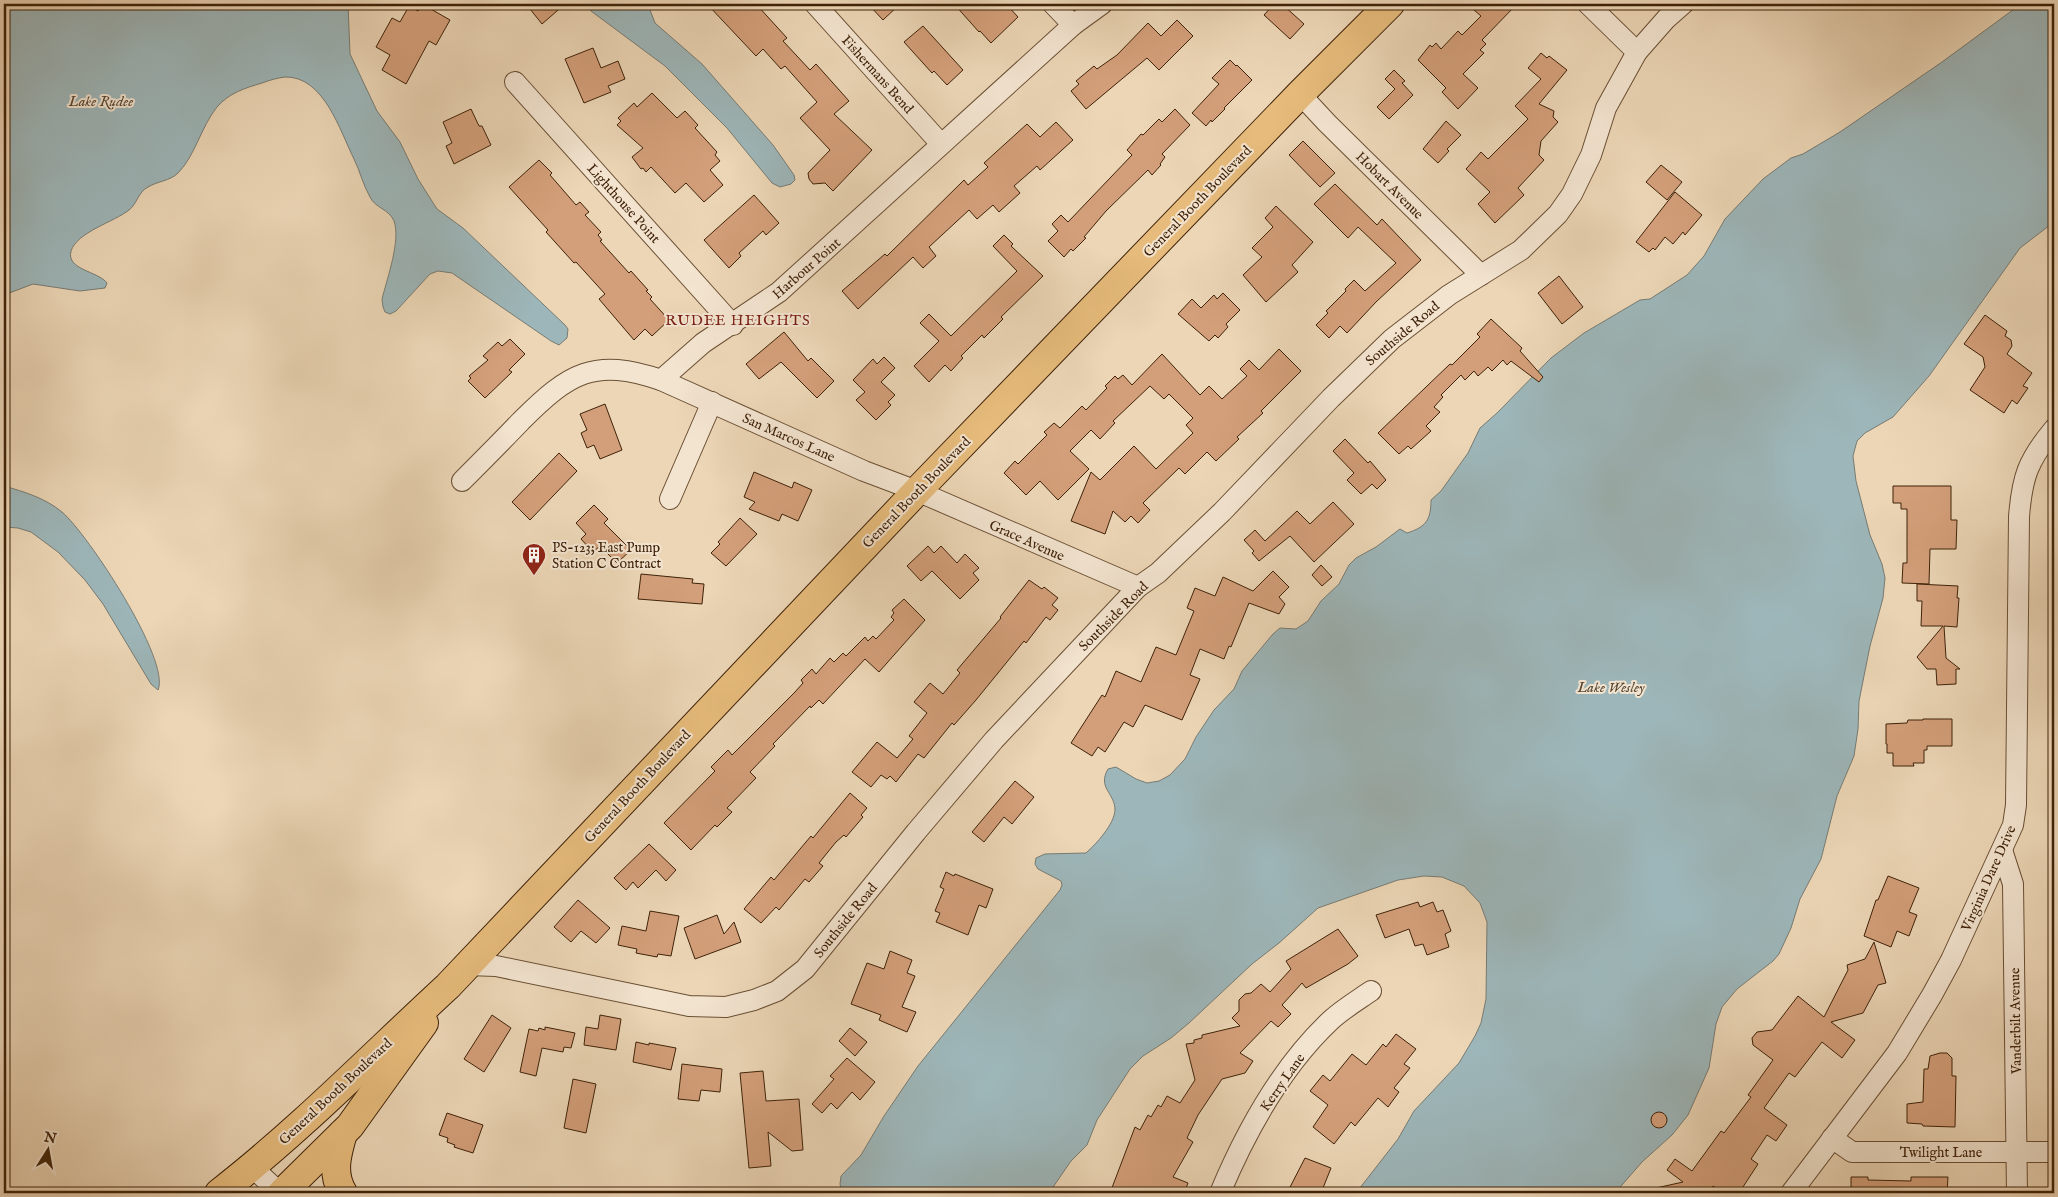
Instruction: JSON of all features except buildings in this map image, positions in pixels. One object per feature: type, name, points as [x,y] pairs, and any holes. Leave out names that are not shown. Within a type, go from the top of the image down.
[{"type":"highway","name":"General Booth Boulevard","points":[[219,1193],[328,1101],[448,986],[917,491],[1300,94],[1390,4]]},
{"type":"highway","name":"General Booth Boulevard","points":[[281,1193],[343,1133],[403,1054],[448,986]]},
{"type":"highway","points":[[343,1133],[335,1169],[336,1177],[343,1193]]},
{"type":"street","name":"Fishermans Bend","points":[[815,4],[941,144]]},
{"type":"street","points":[[1053,4],[1073,25]]},
{"type":"street","name":"Harbour Point","points":[[662,380],[704,343],[779,292],[1073,25],[1102,4]]},
{"type":"street","points":[[1588,4],[1637,52]]},
{"type":"street","name":"Southside Road","points":[[467,965],[496,966],[690,1006],[726,1007],[754,1000],[777,990],[806,969],[916,832],[994,740],[1138,587],[1158,573],[1222,512],[1331,398],[1392,339],[1428,310],[1521,250],[1558,214],[1572,194],[1591,155],[1606,108],[1637,52],[1666,19],[1683,4]]},
{"type":"street","name":"Lighthouse Point","points":[[515,82],[733,325]]},
{"type":"street","name":"Hobart Avenue","points":[[1300,94],[1481,275]]},
{"type":"street","points":[[462,481],[548,394],[568,380],[587,373],[607,370],[629,371],[662,380]]},
{"type":"street","name":"San Marcos Lane","points":[[662,380],[864,471],[917,491]]},
{"type":"street","points":[[670,499],[712,402]]},
{"type":"street","name":"Virginia Dare Drive","points":[[1794,1192],[1832,1138],[1897,1053],[1932,996],[1952,960],[2013,825],[2016,805],[2019,517],[2021,493],[2026,471],[2037,450],[2054,429]]},
{"type":"street","name":"Grace Avenue","points":[[917,491],[1138,587]]},
{"type":"street","name":"Vanderbilt Avenue","points":[[2002,850],[2012,884],[2017,1193]]},
{"type":"street","name":"Kerry Lane","points":[[1220,1193],[1255,1121],[1278,1085],[1304,1050],[1331,1020],[1371,991]]},
{"type":"street","name":"Twilight Lane","points":[[1832,1138],[1852,1152],[2054,1152]]},
{"type":"street","points":[[252,1167],[281,1193]]},
{"type":"water","name":"Lake Rudee","points":[[4,4],[348,4],[350,54],[377,111],[400,142],[418,179],[437,209],[463,228],[565,325],[568,329],[567,338],[559,345],[551,341],[452,273],[438,271],[430,274],[396,311],[390,314],[385,312],[382,299],[395,249],[396,229],[394,221],[389,214],[372,201],[336,120],[320,95],[310,85],[299,79],[285,77],[249,87],[227,98],[211,115],[189,158],[178,173],[145,189],[129,210],[80,238],[71,251],[73,262],[103,279],[107,283],[105,288],[80,291],[33,284],[4,295]]},
{"type":"water","points":[[585,4],[646,5],[655,23],[702,64],[773,145],[794,175],[795,180],[791,184],[780,187],[772,183],[727,128],[665,66],[591,11]]},
{"type":"water","name":"Lake Wesley","points":[[2021,4],[2054,4],[2054,222],[2020,248],[1929,376],[1893,417],[1865,433],[1857,441],[1853,456],[1856,481],[1870,535],[1882,564],[1885,578],[1883,598],[1870,646],[1859,701],[1858,729],[1854,756],[1837,796],[1821,859],[1800,899],[1791,928],[1779,954],[1773,961],[1737,989],[1722,1007],[1716,1024],[1709,1068],[1688,1115],[1672,1135],[1642,1162],[1615,1193],[1356,1193],[1398,1139],[1414,1111],[1459,1063],[1481,1023],[1486,999],[1487,922],[1480,903],[1464,886],[1442,877],[1424,876],[1398,880],[1318,908],[1252,964],[1189,1023],[1171,1038],[1143,1056],[1130,1069],[1097,1120],[1087,1145],[1071,1161],[1049,1193],[842,1193],[841,1176],[861,1155],[884,1116],[918,1066],[1060,890],[1061,881],[1038,869],[1035,864],[1036,858],[1045,854],[1086,853],[1108,828],[1115,810],[1104,781],[1108,769],[1116,767],[1147,783],[1159,781],[1170,775],[1185,759],[1196,737],[1214,710],[1234,689],[1242,671],[1273,634],[1280,628],[1296,629],[1308,621],[1321,601],[1339,584],[1349,565],[1356,558],[1376,547],[1400,529],[1407,533],[1423,525],[1430,513],[1431,500],[1441,491],[1468,453],[1480,428],[1551,358],[1584,333],[1640,300],[1650,299],[1687,275],[1704,256],[1725,219],[1763,179],[1791,158],[1803,154],[1840,132],[1942,62]]},
{"type":"water","points":[[4,486],[49,503],[74,524],[107,570],[140,626],[152,652],[159,675],[158,690],[151,684],[103,604],[85,580],[58,552],[31,532],[18,528],[4,527]]},
{"type":"place","name":"PS-123; East Pump Station C Contract","points":[[534,576]]},
{"type":"district","name":"RUDEE HEIGHTS","points":[[738,320]]}]
